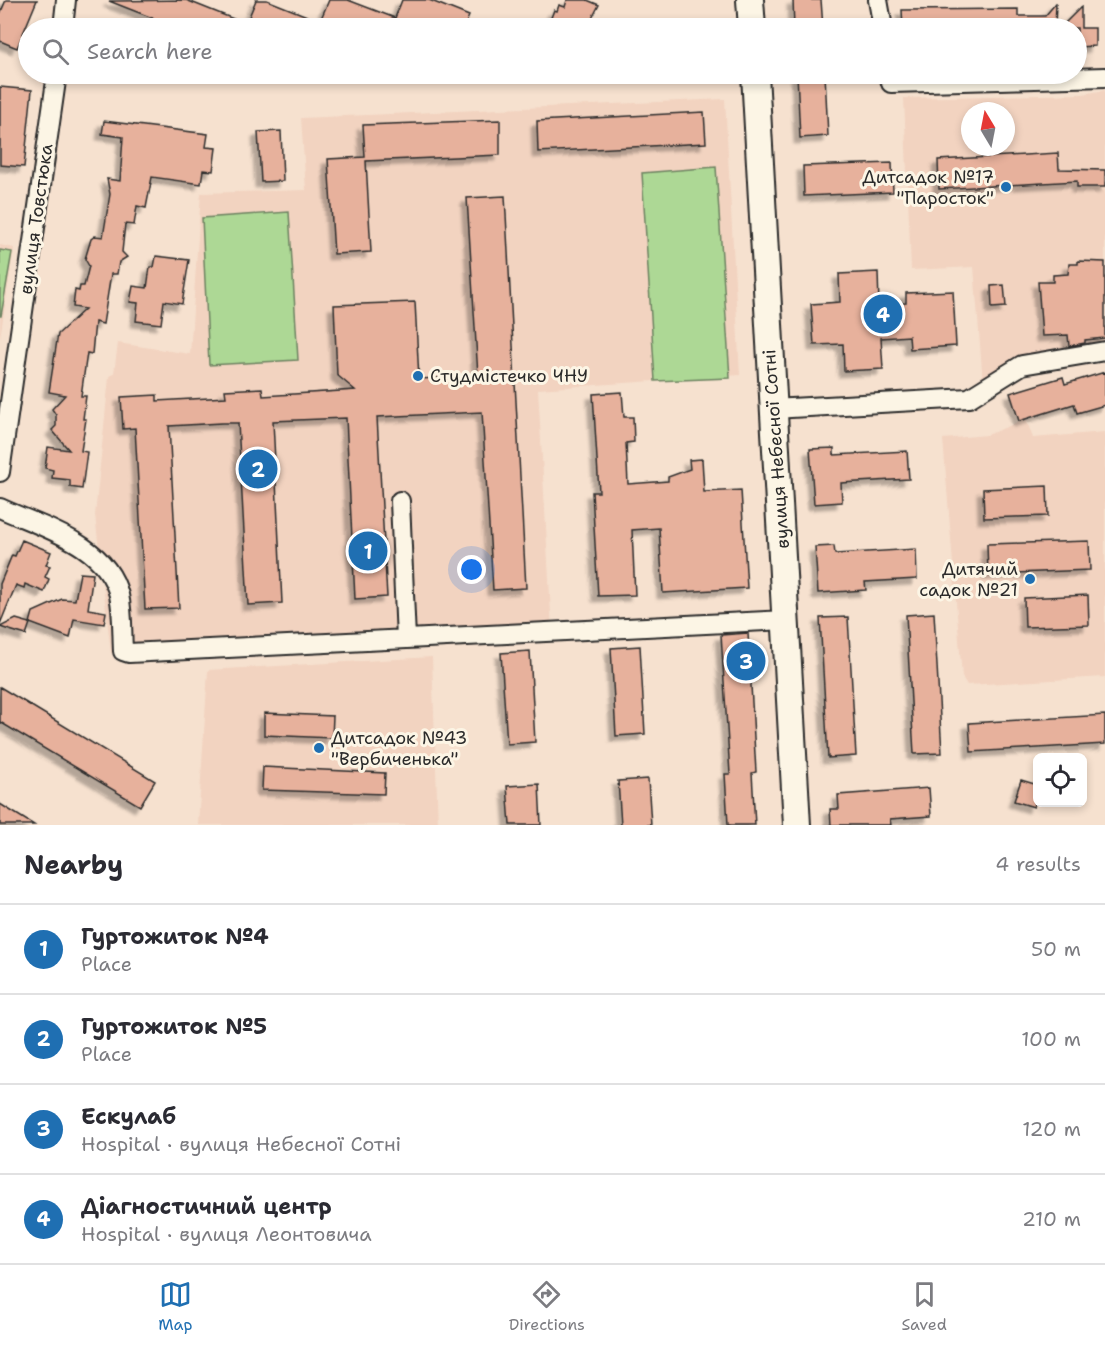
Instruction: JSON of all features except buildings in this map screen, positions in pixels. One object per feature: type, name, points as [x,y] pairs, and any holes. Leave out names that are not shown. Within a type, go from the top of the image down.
[{"type":"street","points":[[64,18],[66,0]]},
{"type":"street","points":[[750,0],[751,18]]},
{"type":"street","points":[[878,0],[881,18]]},
{"type":"street","points":[[1087,78],[1105,77]]},
{"type":"street","name":"вулиця Товстюка","points":[[0,472],[56,84]]},
{"type":"street","name":"вулиця Небесної Сотні","points":[[756,84],[797,825]]},
{"type":"street","points":[[773,409],[969,398],[1022,365],[1105,351]]},
{"type":"street","points":[[400,501],[406,639]]},
{"type":"street","points":[[0,508],[91,550],[109,572],[119,596],[123,651],[179,651],[787,620]]},
{"type":"shaded area","name":"Дитсадок №17 \"Паросток\"","points":[[1105,90],[1105,350],[983,384],[974,267],[911,270],[904,98],[1083,94]]},
{"type":"shaded area","name":"Студмістечко ЧНУ","points":[[725,99],[740,375],[538,389],[552,631],[111,653],[95,515],[109,377],[114,373],[118,343],[190,354],[201,193],[306,190],[301,118]]},
{"type":"shaded area","points":[[0,245],[14,248],[0,338]]},
{"type":"shaded area","name":"Дитячий садок №21","points":[[1026,419],[1033,438],[1105,432],[1105,677],[967,685],[962,677],[943,439],[987,435]]},
{"type":"shaded area","name":"Дитсадок №43 \"Вербиченька\"","points":[[432,657],[438,825],[198,825],[208,670]]},
{"type":"green space","points":[[716,167],[730,378],[655,381],[642,173]]},
{"type":"green space","points":[[289,212],[298,360],[209,365],[202,218]]},
{"type":"green space","points":[[0,250],[12,252],[1,316],[0,316]]},
{"type":"place","name":"Дитсадок №17 \"Паросток\"","points":[[1006,187]]},
{"type":"place","name":"Діагностичний центр","points":[[883,314]]},
{"type":"place","name":"Студмістечко ЧНУ","points":[[418,376]]},
{"type":"place","name":"Гуртожиток №5","points":[[258,469]]},
{"type":"place","name":"Гуртожиток №4","points":[[368,551]]},
{"type":"place","name":"Дитячий садок №21","points":[[1030,579]]},
{"type":"place","name":"Ескулаб","points":[[746,661]]},
{"type":"place","name":"Дитсадок №43 \"Вербиченька\"","points":[[319,748]]}]
